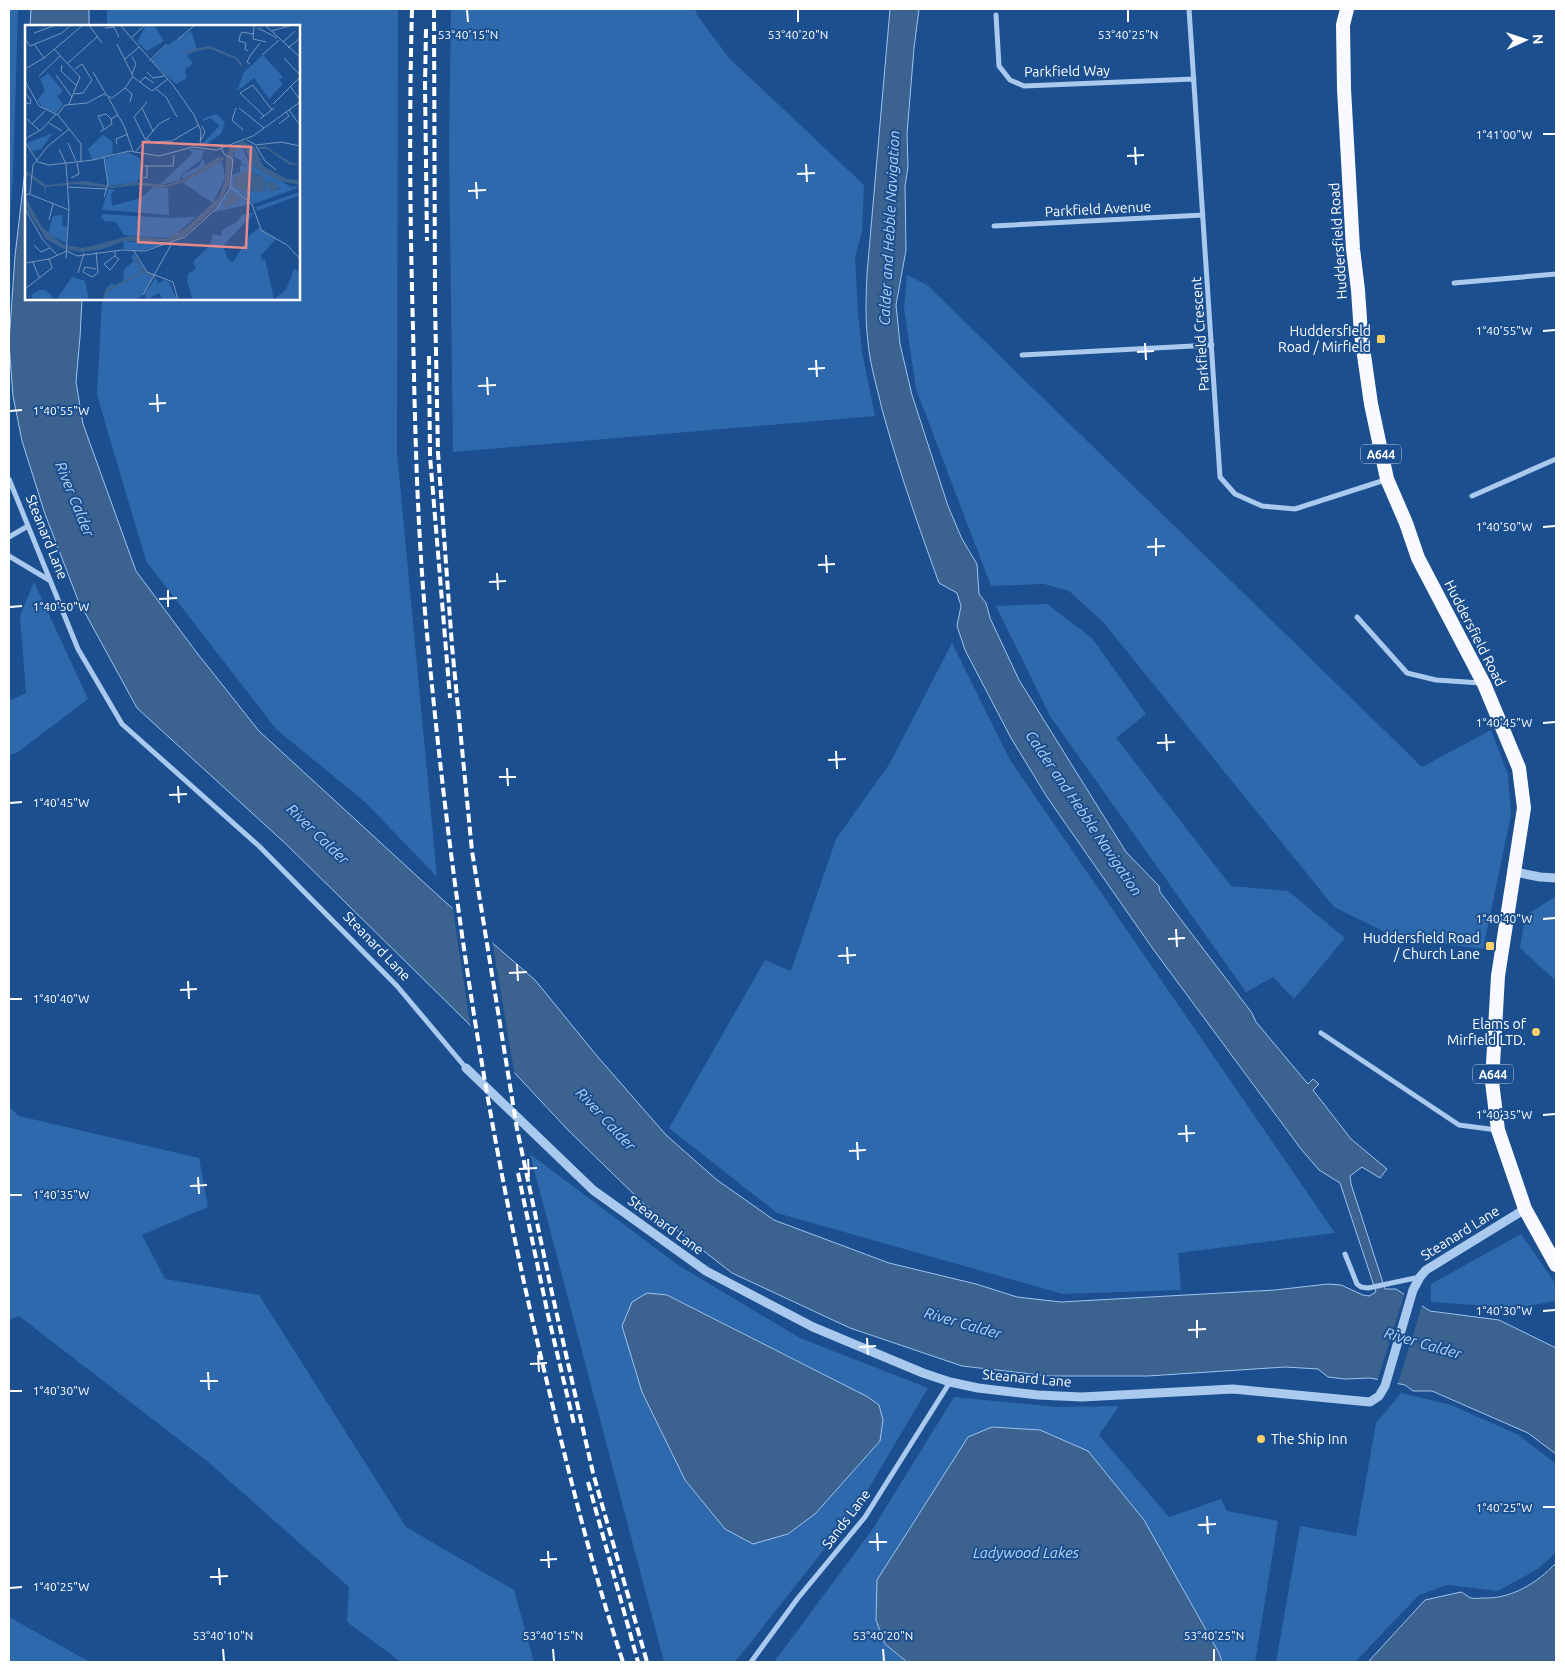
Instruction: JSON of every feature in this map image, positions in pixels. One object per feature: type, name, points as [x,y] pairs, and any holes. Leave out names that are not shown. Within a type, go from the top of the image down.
[{"type":"highway","name":"Huddersfield Road","points":[[1347,9],[1343,25],[1344,89],[1353,249],[1361,334],[1371,404],[1387,479],[1406,523],[1418,558],[1484,684],[1519,768],[1524,808],[1498,976],[1492,1082],[1498,1130],[1525,1209],[1556,1265]]},
{"type":"street","name":"Parkfield Crescent","points":[[1189,9],[1220,477],[1235,494],[1262,506],[1294,509],[1387,479]]},
{"type":"street","name":"Parkfield Way","points":[[996,15],[999,66],[1010,80],[1024,86],[1194,79]]},
{"type":"street","name":"Parkfield Avenue","points":[[994,226],[1203,216]]},
{"type":"street","points":[[1454,283],[1556,274]]},
{"type":"street","points":[[1022,355],[1212,345]]},
{"type":"street","points":[[1472,496],[1556,459]]},
{"type":"street","name":"Steanard Lane","points":[[9,480],[78,649],[122,724],[259,846],[397,986],[466,1068],[593,1190],[706,1271],[813,1327],[923,1373],[950,1382],[978,1388],[1038,1395],[1082,1396],[1233,1389],[1370,1402],[1379,1396],[1385,1386],[1413,1290],[1420,1277],[1426,1270],[1525,1209]]},
{"type":"street","points":[[9,537],[28,526]]},
{"type":"street","points":[[9,556],[50,581]]},
{"type":"street","points":[[1357,617],[1406,673],[1436,680],[1484,684]]},
{"type":"street","points":[[1515,872],[1556,878]]},
{"type":"street","points":[[1321,1033],[1459,1125],[1498,1130]]},
{"type":"street","points":[[1345,1254],[1357,1284],[1368,1288],[1420,1277]]},
{"type":"street","name":"Sands Lane","points":[[751,1662],[798,1598],[865,1517],[950,1382]]},
{"type":"shaded area","points":[[9,9],[18,9],[13,174],[9,230]]},
{"type":"shaded area","points":[[107,9],[398,9],[397,453],[437,877],[366,803],[276,729],[146,561],[97,395],[102,300],[300,300],[300,25],[107,25]]},
{"type":"shaded area","points":[[451,9],[695,9],[697,15],[729,58],[864,185],[862,232],[855,257],[862,352],[875,416],[453,452],[449,148]]},
{"type":"shaded area","points":[[907,275],[927,285],[1422,767],[1491,730],[1508,775],[1511,815],[1483,949],[1395,937],[1334,907],[1103,622],[1069,591],[1044,584],[991,586],[916,389],[904,308]]},
{"type":"shaded area","points":[[34,582],[88,699],[18,752],[9,755],[9,701],[26,693],[20,616]]},
{"type":"shaded area","points":[[1047,604],[1092,638],[1146,714],[1116,738],[1231,886],[1288,891],[1345,938],[1294,999],[1273,977],[1246,992],[1050,716],[996,606]]},
{"type":"shaded area","points":[[952,643],[1010,760],[1335,1233],[1178,1253],[1181,1290],[1063,1294],[777,1213],[669,1128],[765,960],[791,971],[836,839],[890,763]]},
{"type":"shaded area","points":[[1556,896],[1556,981],[1520,948],[1525,916]]},
{"type":"shaded area","points":[[9,1107],[19,1116],[199,1158],[208,1207],[142,1235],[165,1279],[259,1295],[406,1527],[514,1590],[534,1662],[401,1662],[347,1622],[349,1587],[208,1462],[19,1316],[9,1320]]},
{"type":"shaded area","points":[[530,1154],[678,1265],[800,1338],[928,1388],[857,1508],[735,1662],[664,1662]],"holes":[[[667,1295],[868,1397],[879,1406],[880,1441],[815,1514],[788,1534]]]},
{"type":"shaded area","points":[[1521,1234],[1556,1284],[1556,1301],[1516,1308],[1431,1302],[1431,1284]]},
{"type":"shaded area","points":[[1401,1393],[1451,1405],[1519,1435],[1556,1464],[1556,1552],[1538,1569],[1498,1591],[1447,1585],[1419,1595],[1355,1662],[1276,1662],[1300,1526],[1356,1536],[1376,1423]]},
{"type":"shaded area","name":"Ladywood Lakes","points":[[954,1397],[1056,1407],[1119,1406],[1099,1435],[1169,1517],[1221,1499],[1227,1511],[1278,1521],[1255,1662],[1222,1662],[1219,1653],[876,1620],[885,1644],[907,1662],[774,1662],[872,1530]]},
{"type":"shaded area","points":[[9,1617],[90,1662],[9,1662]]},
{"type":"water","points":[[31,9],[89,9],[89,25],[30,25]]},
{"type":"water","points":[[890,9],[919,9],[907,134],[908,167],[905,186],[906,250],[896,305],[900,344],[912,395],[948,506],[962,539],[977,564],[979,594],[986,603],[990,618],[1019,680],[1126,852],[1159,886],[1160,892],[1252,1013],[1256,1022],[1308,1084],[1313,1079],[1319,1084],[1313,1090],[1351,1139],[1387,1169],[1380,1178],[1362,1167],[1350,1176],[1385,1289],[1396,1289],[1430,1311],[1499,1320],[1556,1348],[1556,1454],[1528,1433],[1432,1391],[1413,1391],[1405,1385],[1370,1378],[1345,1379],[1328,1377],[1318,1369],[1285,1367],[1148,1376],[1049,1376],[962,1366],[850,1328],[732,1273],[646,1206],[568,1130],[465,1020],[287,845],[137,708],[78,600],[45,514],[22,441],[13,396],[9,343],[15,256],[25,170],[25,300],[82,300],[76,382],[83,424],[136,571],[197,653],[259,731],[443,900],[535,980],[597,1056],[666,1135],[717,1180],[774,1220],[889,1263],[976,1284],[1017,1297],[1061,1302],[1275,1290],[1328,1284],[1341,1285],[1369,1296],[1376,1292],[1340,1183],[1319,1170],[1301,1149],[1153,949],[1047,797],[1011,738],[965,650],[957,626],[961,606],[957,593],[939,583],[882,409],[872,368],[867,333],[867,274]]},
{"type":"water","points":[[647,1293],[667,1295],[868,1397],[879,1405],[883,1420],[880,1441],[815,1514],[788,1534],[753,1544],[725,1529],[685,1480],[642,1392],[622,1326],[632,1302]]},
{"type":"water","name":"Ladywood Lakes","points":[[992,1427],[1040,1430],[1088,1451],[1144,1520],[1219,1653],[1222,1662],[907,1662],[885,1644],[876,1620],[877,1580],[968,1437]]},
{"type":"water","points":[[1556,1563],[1556,1662],[1368,1662],[1425,1600],[1461,1592],[1473,1598],[1504,1596],[1532,1583]]},
{"type":"pier","points":[[452,904],[492,940],[515,1077],[471,1030]]},
{"type":"pier","points":[[1405,1292],[1423,1303],[1397,1386],[1377,1382]]},
{"type":"railway","points":[[412,9],[410,89],[411,208],[420,549],[435,718],[458,908],[488,1097],[525,1285],[582,1521],[601,1592],[623,1662]]},
{"type":"railway","points":[[434,9],[435,302],[438,453],[452,646],[472,851],[517,1129],[552,1293],[593,1473],[647,1662]]},
{"type":"railway","points":[[426,29],[427,241]]},
{"type":"railway","points":[[429,356],[430,456],[450,698]]},
{"type":"railway","points":[[518,1173],[548,1315],[574,1424]]},
{"type":"railway","points":[[588,1482],[638,1662]]},
{"type":"place","name":"Huddersfield Road / Mirfield","points":[[1381,339]]},
{"type":"place","name":"Huddersfield Road / Church Lane","points":[[1490,946]]},
{"type":"place","name":"Elams of Mirfield LTD.","points":[[1536,1032]]},
{"type":"place","name":"The Ship Inn","points":[[1261,1439]]},
{"type":"water label","name":"Calder and Hebble Navigation","points":[[889,228]]},
{"type":"water label","name":"River Calder","points":[[75,499]]},
{"type":"water label","name":"Calder and Hebble Navigation","points":[[1084,813]]},
{"type":"water label","name":"River Calder","points":[[318,834]]},
{"type":"water label","name":"River Calder","points":[[606,1119]]},
{"type":"water label","name":"River Calder","points":[[963,1323]]},
{"type":"water label","name":"River Calder","points":[[1423,1343]]}]
